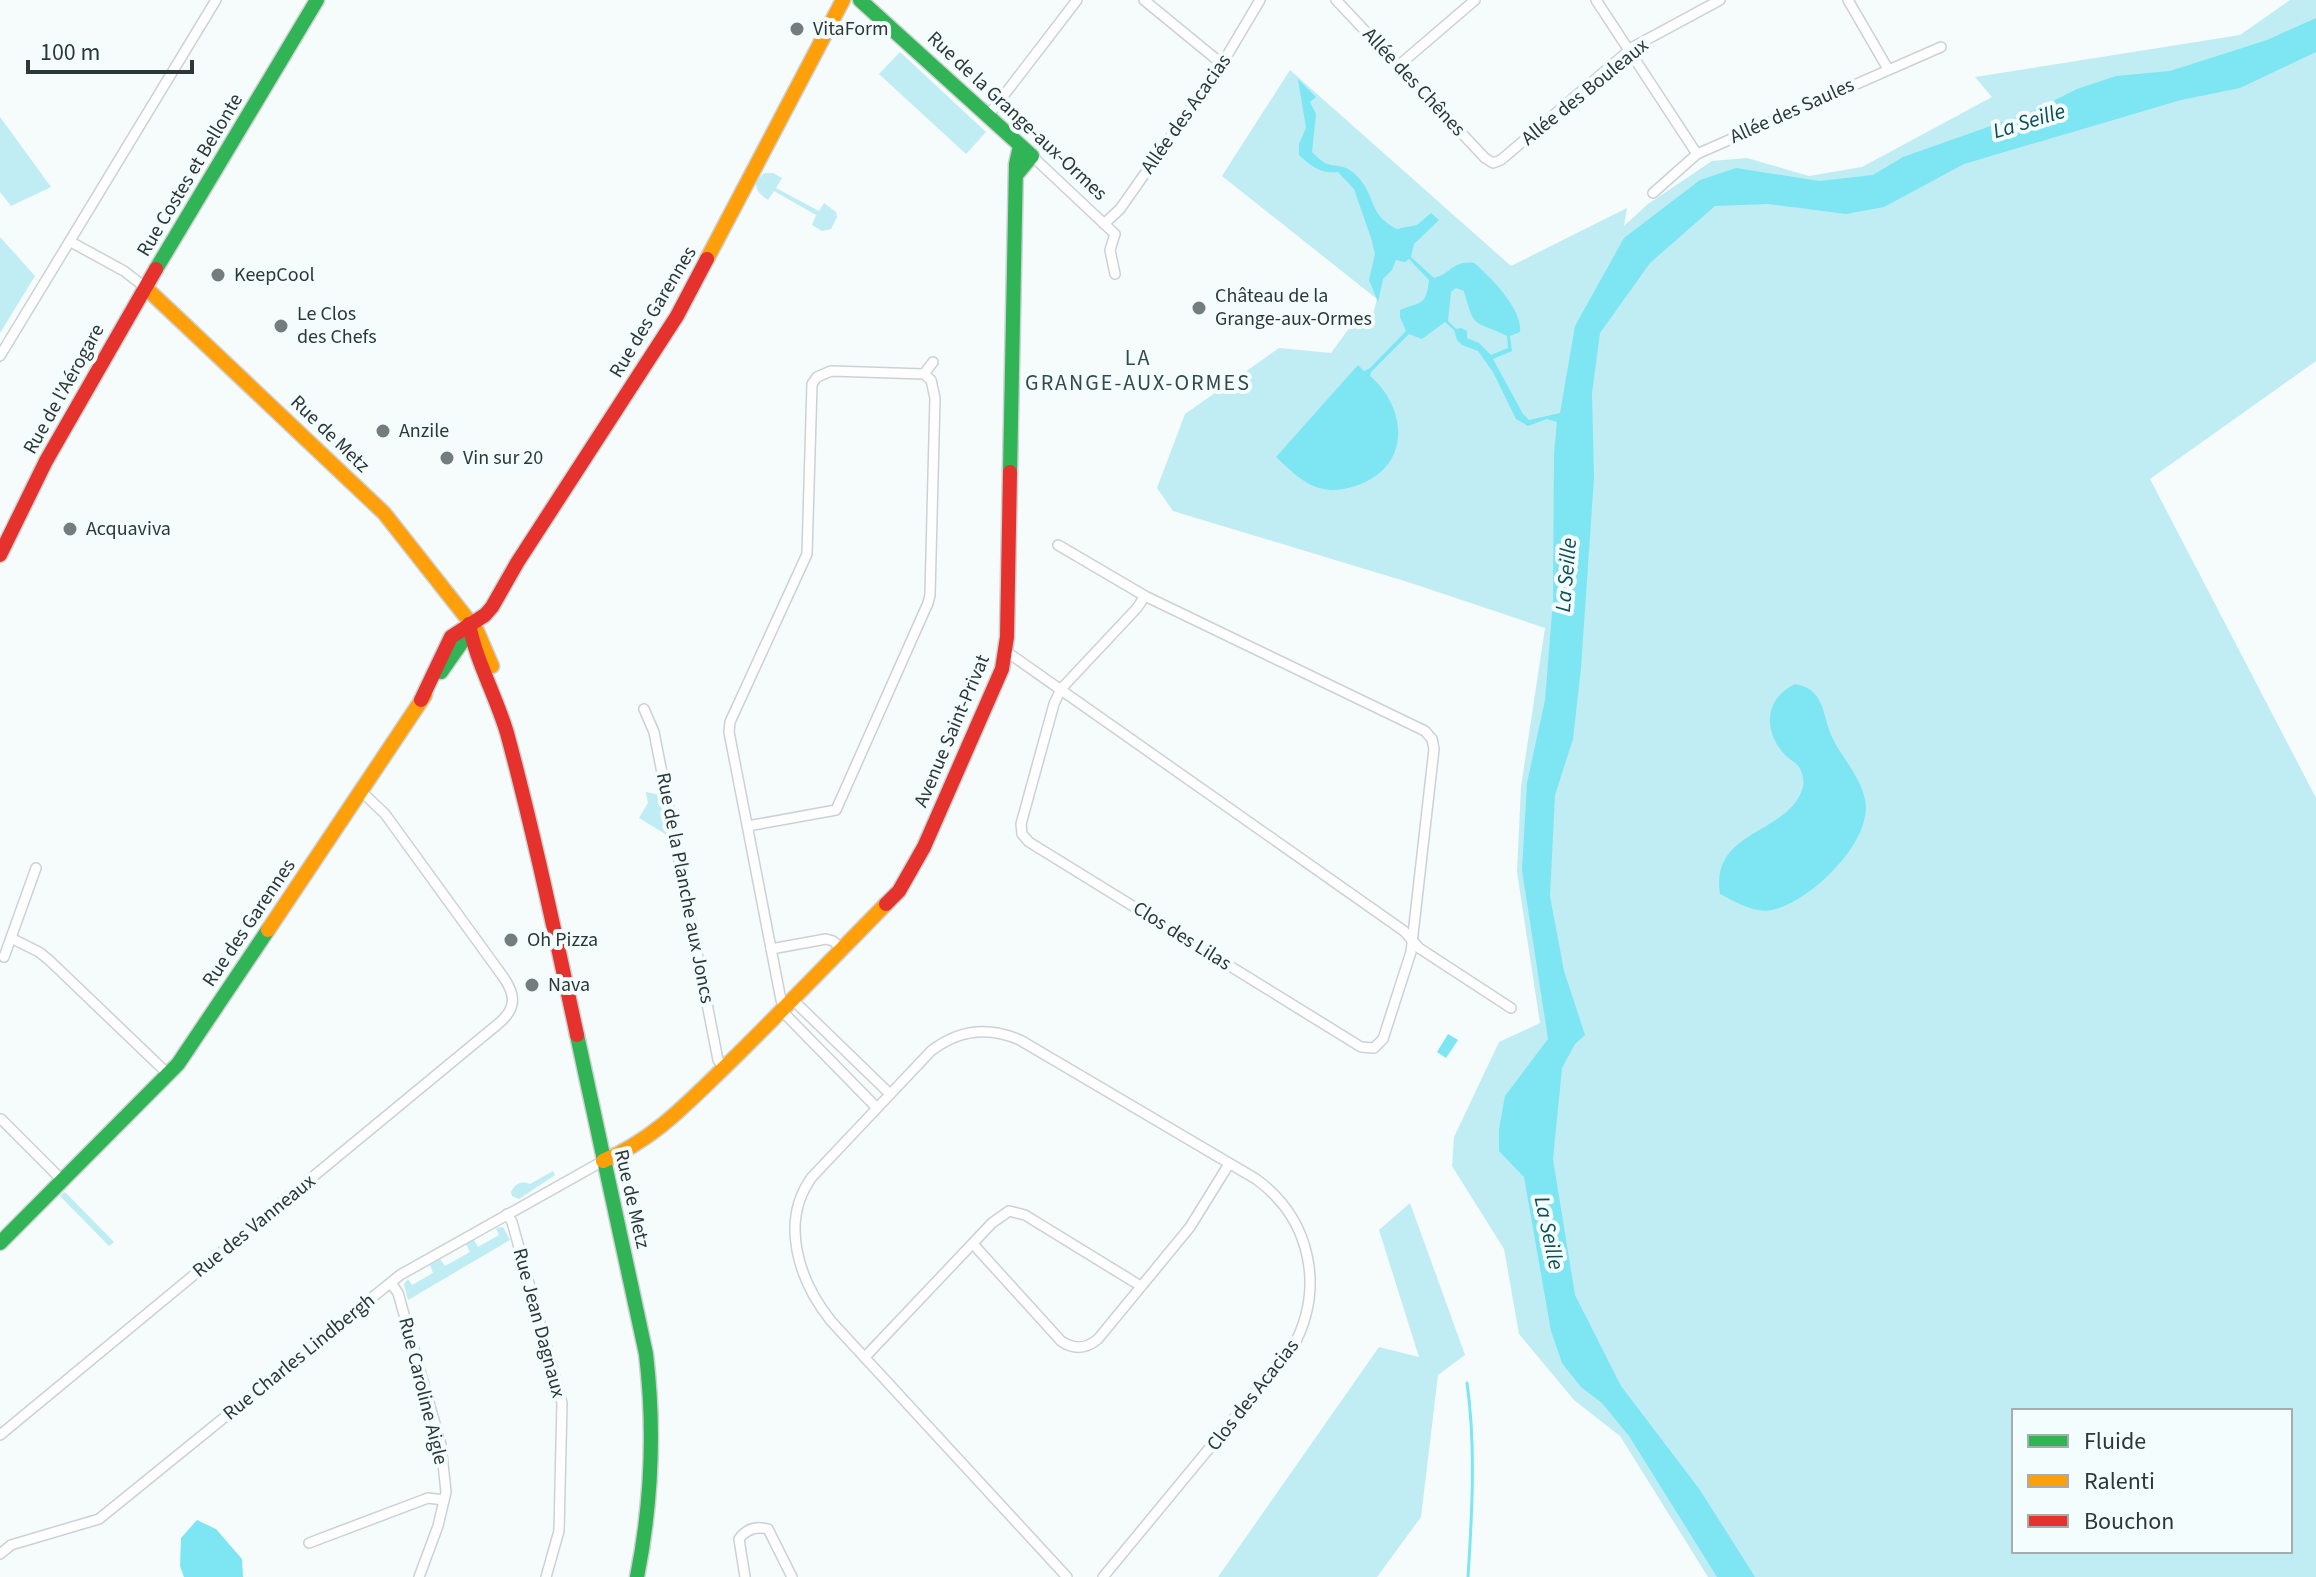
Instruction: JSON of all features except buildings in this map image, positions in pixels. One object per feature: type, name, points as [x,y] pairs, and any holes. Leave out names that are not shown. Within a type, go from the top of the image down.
[{"type":"street","points":[[0,356],[216,0]]},
{"type":"street","name":"Rue Costes et Bellonte","points":[[146,288],[317,0]]},
{"type":"street","name":"Rue des Garennes","points":[[0,1243],[169,1075],[187,1053],[421,700],[451,637],[492,607],[517,563],[677,316],[843,0]]},
{"type":"street","name":"Rue de la Grange-aux-Ormes","points":[[860,0],[1115,234],[1110,250],[1115,274]]},
{"type":"street","points":[[988,116],[1077,0]]},
{"type":"street","points":[[1144,0],[1222,64]]},
{"type":"street","name":"Allée des Acacias","points":[[1104,224],[1120,209],[1222,64],[1260,0]]},
{"type":"street","name":"Allée des Chênes","points":[[1336,0],[1493,163]]},
{"type":"street","points":[[1398,66],[1475,0]]},
{"type":"street","points":[[1596,0],[1697,154]]},
{"type":"street","name":"Allée des Bouleaux","points":[[1493,163],[1501,160],[1630,51],[1720,0]]},
{"type":"street","points":[[1848,0],[1888,69]]},
{"type":"street","name":"Allée des Saules","points":[[1653,193],[1697,154],[1941,47]]},
{"type":"street","name":"Avenue Saint-Privat","points":[[603,1161],[630,1149],[660,1129],[888,904],[917,862],[1002,669],[1007,652],[1016,164],[1020,146]]},
{"type":"street","points":[[1017,174],[1032,156]]},
{"type":"street","points":[[71,242],[124,271],[146,288]]},
{"type":"street","name":"Rue de l'Aérogare","points":[[0,555],[75,408],[146,288]]},
{"type":"street","name":"Rue de Metz","points":[[146,288],[384,513],[469,624],[472,641],[495,695],[533,833],[646,1354],[654,1427],[651,1500],[637,1577]]},
{"type":"street","points":[[924,374],[933,362]]},
{"type":"street","points":[[748,826],[836,810],[928,603],[935,398],[931,380],[924,374],[831,371],[817,377],[812,384],[807,554],[730,722],[729,732],[781,1000],[877,1108]]},
{"type":"street","name":"Clos des Lilas","points":[[1058,545],[1145,596],[1429,734],[1434,749],[1411,952],[1383,1039],[1374,1048],[1361,1047],[1029,842],[1022,834],[1021,824],[1054,704],[1061,689],[1145,596]]},
{"type":"street","points":[[1007,652],[1412,939],[1419,948],[1511,1008]]},
{"type":"street","name":"Rue de la Planche aux Joncs","points":[[644,709],[654,732],[718,1060],[724,1068]]},
{"type":"street","name":"Rue des Vanneaux","points":[[0,1435],[507,1016],[513,1005],[511,988],[385,814],[362,792]]},
{"type":"street","points":[[4,957],[36,868]]},
{"type":"street","points":[[11,938],[28,945],[49,960],[169,1075]]},
{"type":"street","points":[[771,949],[826,939],[842,949]]},
{"type":"street","points":[[787,1006],[890,1094]]},
{"type":"street","name":"Clos des Acacias","points":[[1067,1577],[831,1321],[817,1301],[802,1267],[794,1227],[795,1213],[804,1188],[890,1094],[941,1044],[967,1033],[998,1033],[1020,1040],[1268,1188],[1279,1197],[1296,1223],[1310,1264],[1311,1293],[1305,1322],[1285,1360],[1103,1577]]},
{"type":"street","points":[[1,1119],[63,1181]]},
{"type":"street","name":"Rue Charles Lindbergh","points":[[0,1554],[11,1545],[99,1519],[400,1275],[603,1161]]},
{"type":"street","points":[[973,1244],[1061,1341],[1070,1346],[1085,1347],[1094,1342],[1190,1227],[1229,1164]]},
{"type":"street","points":[[865,1357],[1000,1216],[1009,1211],[1019,1213],[1139,1285]]},
{"type":"street","name":"Rue Jean Dagnaux","points":[[507,1214],[512,1222],[562,1403],[559,1531],[546,1577]]},
{"type":"street","name":"Rue Caroline Aigle","points":[[391,1283],[398,1293],[441,1445],[446,1492],[438,1526],[419,1577]]},
{"type":"street","points":[[309,1543],[428,1498],[444,1500]]},
{"type":"street","points":[[745,1577],[739,1539],[743,1532],[759,1526],[768,1529],[792,1577]]},
{"type":"shaded area","points":[[2290,0],[2316,0],[2316,361],[2150,479],[2316,798],[2316,1577],[1708,1577],[1620,1436],[1574,1400],[1519,1334],[1504,1249],[1452,1166],[1454,1137],[1499,1042],[1540,1023],[1517,872],[1521,787],[1545,628],[1411,583],[1173,511],[1157,488],[1185,414],[1279,348],[1331,353],[1350,327],[1372,319],[1377,299],[1222,176],[1290,70],[1511,266],[1627,208],[1624,226],[1648,204],[1712,161],[1747,158],[1809,176],[1862,167],[1992,97],[1975,77],[2240,35]]},
{"type":"shaded area","points":[[900,52],[986,132],[966,154],[879,74]]},
{"type":"shaded area","points":[[0,117],[51,187],[11,206],[0,192]]},
{"type":"shaded area","points":[[764,173],[773,173],[782,178],[776,188],[819,211],[824,203],[836,212],[831,229],[822,231],[812,225],[816,215],[774,191],[768,200],[763,196],[756,181]]},
{"type":"shaded area","points":[[0,237],[35,276],[0,333]]},
{"type":"shaded area","points":[[646,792],[660,795],[667,835],[639,818],[648,803]]},
{"type":"shaded area","points":[[553,1171],[555,1175],[519,1199],[512,1196],[514,1187],[524,1182],[530,1184]]},
{"type":"shaded area","points":[[64,1192],[114,1242],[109,1246],[60,1196]]},
{"type":"shaded area","points":[[1410,1203],[1465,1355],[1438,1375],[1421,1517],[1377,1577],[1218,1577],[1379,1347],[1419,1357],[1379,1230]]},
{"type":"shaded area","points":[[503,1227],[510,1240],[408,1300],[404,1284],[408,1279],[412,1285],[433,1273],[430,1265],[440,1259],[445,1266],[470,1252],[466,1244],[474,1240],[478,1247],[499,1235],[496,1228]]},
{"type":"water","name":"La Seille","points":[[2316,18],[2316,52],[2240,88],[2181,100],[1964,164],[1884,207],[1846,214],[1768,204],[1715,206],[1650,263],[1600,333],[1592,393],[1594,478],[1581,668],[1573,739],[1555,795],[1550,896],[1564,971],[1585,1035],[1575,1044],[1562,1068],[1553,1159],[1575,1295],[1621,1386],[1700,1490],[1755,1577],[1717,1577],[1629,1436],[1602,1403],[1581,1387],[1562,1363],[1551,1331],[1524,1177],[1499,1151],[1505,1096],[1548,1039],[1522,870],[1527,783],[1545,700],[1553,601],[1557,422],[1547,419],[1528,426],[1516,419],[1493,372],[1478,351],[1462,345],[1454,330],[1445,322],[1422,339],[1409,334],[1371,372],[1370,376],[1391,403],[1397,419],[1398,435],[1388,464],[1376,476],[1348,488],[1321,489],[1299,478],[1276,457],[1358,365],[1364,371],[1370,368],[1406,331],[1400,310],[1424,299],[1429,280],[1409,259],[1405,262],[1396,260],[1383,279],[1378,302],[1369,280],[1375,254],[1354,189],[1338,172],[1316,168],[1299,155],[1299,144],[1306,128],[1298,79],[1316,97],[1310,102],[1316,114],[1312,152],[1325,163],[1346,168],[1356,175],[1376,211],[1397,229],[1417,225],[1431,213],[1439,220],[1414,244],[1411,257],[1434,278],[1457,265],[1474,263],[1511,304],[1520,323],[1520,332],[1510,336],[1512,351],[1493,359],[1529,420],[1560,413],[1575,326],[1624,238],[1700,180],[1736,168],[1819,181],[1873,175],[1903,157],[2033,111],[2077,89],[2116,76],[2170,71],[2267,40]],"holes":[[[1456,288],[1464,291],[1474,319],[1507,336],[1508,348],[1491,355],[1479,343],[1467,338],[1467,331],[1456,329],[1448,321],[1451,292]]]},
{"type":"water","points":[[1795,684],[1817,696],[1831,735],[1863,791],[1865,816],[1859,834],[1836,868],[1803,896],[1787,905],[1765,911],[1720,894],[1720,873],[1726,857],[1737,845],[1781,816],[1793,805],[1802,790],[1800,769],[1778,746],[1770,726],[1772,707],[1777,698]]},
{"type":"water","points":[[1448,1034],[1458,1040],[1446,1058],[1437,1052]]},
{"type":"water","points":[[197,1520],[216,1529],[242,1559],[243,1577],[184,1577],[180,1566],[181,1538]]},
{"type":"waterway","points":[[1467,1383],[1472,1455],[1468,1577]]},
{"type":"traffic: fast","points":[[156,269],[317,0]]},
{"type":"traffic: fast","points":[[860,0],[1032,156],[1017,174]]},
{"type":"traffic: fast","points":[[1010,472],[1016,164],[1020,146]]},
{"type":"traffic: fast","points":[[441,672],[462,642],[469,625]]},
{"type":"traffic: fast","points":[[0,1243],[178,1064],[268,930]]},
{"type":"traffic: fast","points":[[577,1035],[646,1354],[650,1466],[646,1521],[637,1577]]},
{"type":"traffic: slow","points":[[707,259],[843,0]]},
{"type":"traffic: slow","points":[[146,288],[384,513],[477,631],[492,666]]},
{"type":"traffic: slow","points":[[268,930],[425,695]]},
{"type":"traffic: slow","points":[[603,1161],[639,1142],[684,1106],[886,904]]},
{"type":"traffic: jam","points":[[421,700],[451,637],[492,607],[517,563],[677,316],[707,259]]},
{"type":"traffic: jam","points":[[0,555],[46,461],[156,269]]},
{"type":"traffic: jam","points":[[886,904],[899,891],[924,847],[1002,669],[1007,637],[1010,472]]},
{"type":"traffic: jam","points":[[469,624],[507,733],[577,1035]]},
{"type":"place","name":"VitaForm","points":[[797,29]]},
{"type":"place","name":"KeepCool","points":[[218,275]]},
{"type":"place","name":"Château de la Grange-aux-Ormes","points":[[1199,308]]},
{"type":"place","name":"Le Clos des Chefs","points":[[281,326]]},
{"type":"place","name":"Anzile","points":[[383,431]]},
{"type":"place","name":"Vin sur 20","points":[[447,458]]},
{"type":"place","name":"Acquaviva","points":[[70,529]]},
{"type":"place","name":"Oh Pizza","points":[[511,940]]},
{"type":"place","name":"Nava","points":[[532,985]]},
{"type":"district","name":"LA GRANGE-AUX-ORMES","points":[[1138,370]]}]
